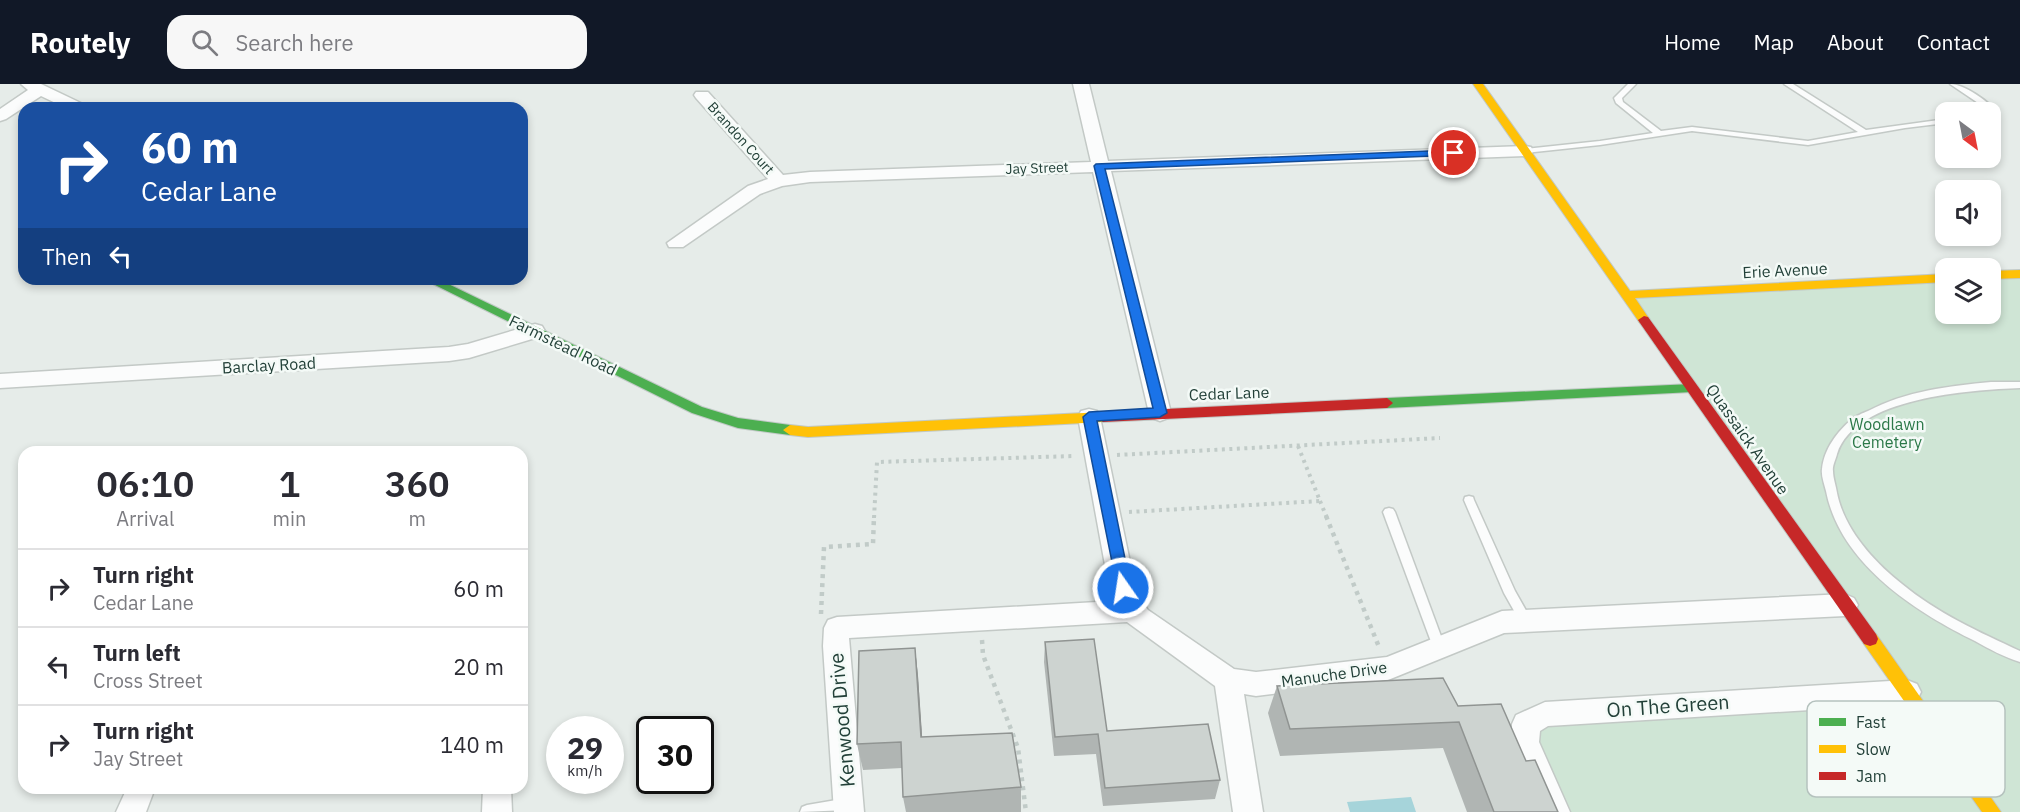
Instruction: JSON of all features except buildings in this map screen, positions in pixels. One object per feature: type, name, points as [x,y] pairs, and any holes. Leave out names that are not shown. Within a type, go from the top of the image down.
[{"type":"street","points":[[1081,84],[1160,413]]},
{"type":"street","name":"Quassaick Avenue","points":[[1478,84],[1913,701]]},
{"type":"street","points":[[0,116],[35,87],[66,102]]},
{"type":"street","name":"Brandon Court","points":[[702,95],[779,181]]},
{"type":"street","name":"Jay Street","points":[[676,243],[754,190],[779,181],[810,177],[1525,151]]},
{"type":"street","points":[[2001,275],[2020,274]]},
{"type":"street","name":"Erie Avenue","points":[[1627,295],[1935,279]]},
{"type":"street","name":"Farmstead Road","points":[[441,285],[697,410]]},
{"type":"street","name":"Barclay Road","points":[[0,381],[448,354],[469,351],[536,331]]},
{"type":"street","name":"Cedar Lane","points":[[697,410],[720,420],[756,428],[808,432],[1692,388]]},
{"type":"street","points":[[1089,417],[1119,576],[1126,600],[1134,611]]},
{"type":"street","name":"Manuche Drive","points":[[1134,611],[1139,618],[1228,680],[1256,684],[1388,668],[1502,622],[1845,605]]},
{"type":"street","points":[[829,624],[980,620],[1134,611]]},
{"type":"street","name":"Kenwood Drive","points":[[829,624],[836,646],[849,808]]},
{"type":"street","points":[[1228,680],[1248,812]]},
{"type":"street","name":"On The Green","points":[[1555,812],[1525,742],[1526,724],[1545,714],[1907,692]]},
{"type":"street","points":[[131,812],[138,794]]},
{"type":"street","points":[[496,794],[497,812]]},
{"type":"street","name":"Quassaick Avenue","points":[[1981,797],[1992,812]]},
{"type":"lane","points":[[1632,84],[1618,98],[1620,103],[1659,134]]},
{"type":"lane","points":[[1788,84],[1865,134]]},
{"type":"lane","points":[[1953,84],[1981,102]]},
{"type":"lane","points":[[1525,151],[1600,143],[1692,129],[1808,143],[1935,122]]},
{"type":"lane","points":[[2020,385],[1947,389],[1893,402],[1865,416],[1839,438],[1828,458],[1826,475],[1829,494],[1841,522],[1861,551],[1883,575],[1906,594],[1938,615],[2020,657]]},
{"type":"lane","points":[[1469,500],[1510,593],[1526,621]]},
{"type":"lane","points":[[1389,512],[1439,647]]},
{"type":"lane","points":[[807,812],[849,808]]},
{"type":"path","points":[[829,624],[824,547],[873,544],[877,462],[1097,456],[1440,438]]},
{"type":"path","points":[[1298,446],[1388,668]]},
{"type":"path","points":[[1108,513],[1320,501]]},
{"type":"path","points":[[980,620],[983,655],[1018,748],[1026,812]]},
{"type":"green space","name":"Woodlawn Cemetery","points":[[2020,275],[2020,812],[1555,812],[1526,724],[1906,692],[1627,295],[1935,280],[1935,324],[2001,324],[2001,276]]},
{"type":"water","points":[[1411,797],[1416,812],[1350,812],[1347,802]]},
{"type":"traffic: fast","points":[[441,285],[697,410],[738,423],[790,430]]},
{"type":"traffic: fast","points":[[1387,403],[1692,388]]},
{"type":"traffic: slow","points":[[1478,84],[1644,320]]},
{"type":"traffic: slow","points":[[2001,275],[2020,274]]},
{"type":"traffic: slow","points":[[1627,295],[1935,279]]},
{"type":"traffic: slow","points":[[790,430],[808,432],[1103,417]]},
{"type":"traffic: slow","points":[[1870,639],[1914,701]]},
{"type":"traffic: slow","points":[[1981,797],[1992,812]]},
{"type":"traffic: jam","points":[[1644,320],[1870,639]]},
{"type":"traffic: jam","points":[[1103,417],[1387,403]]},
{"type":"route","points":[[1123,588],[1089,417],[1160,413],[1100,166],[1454,153]]}]
